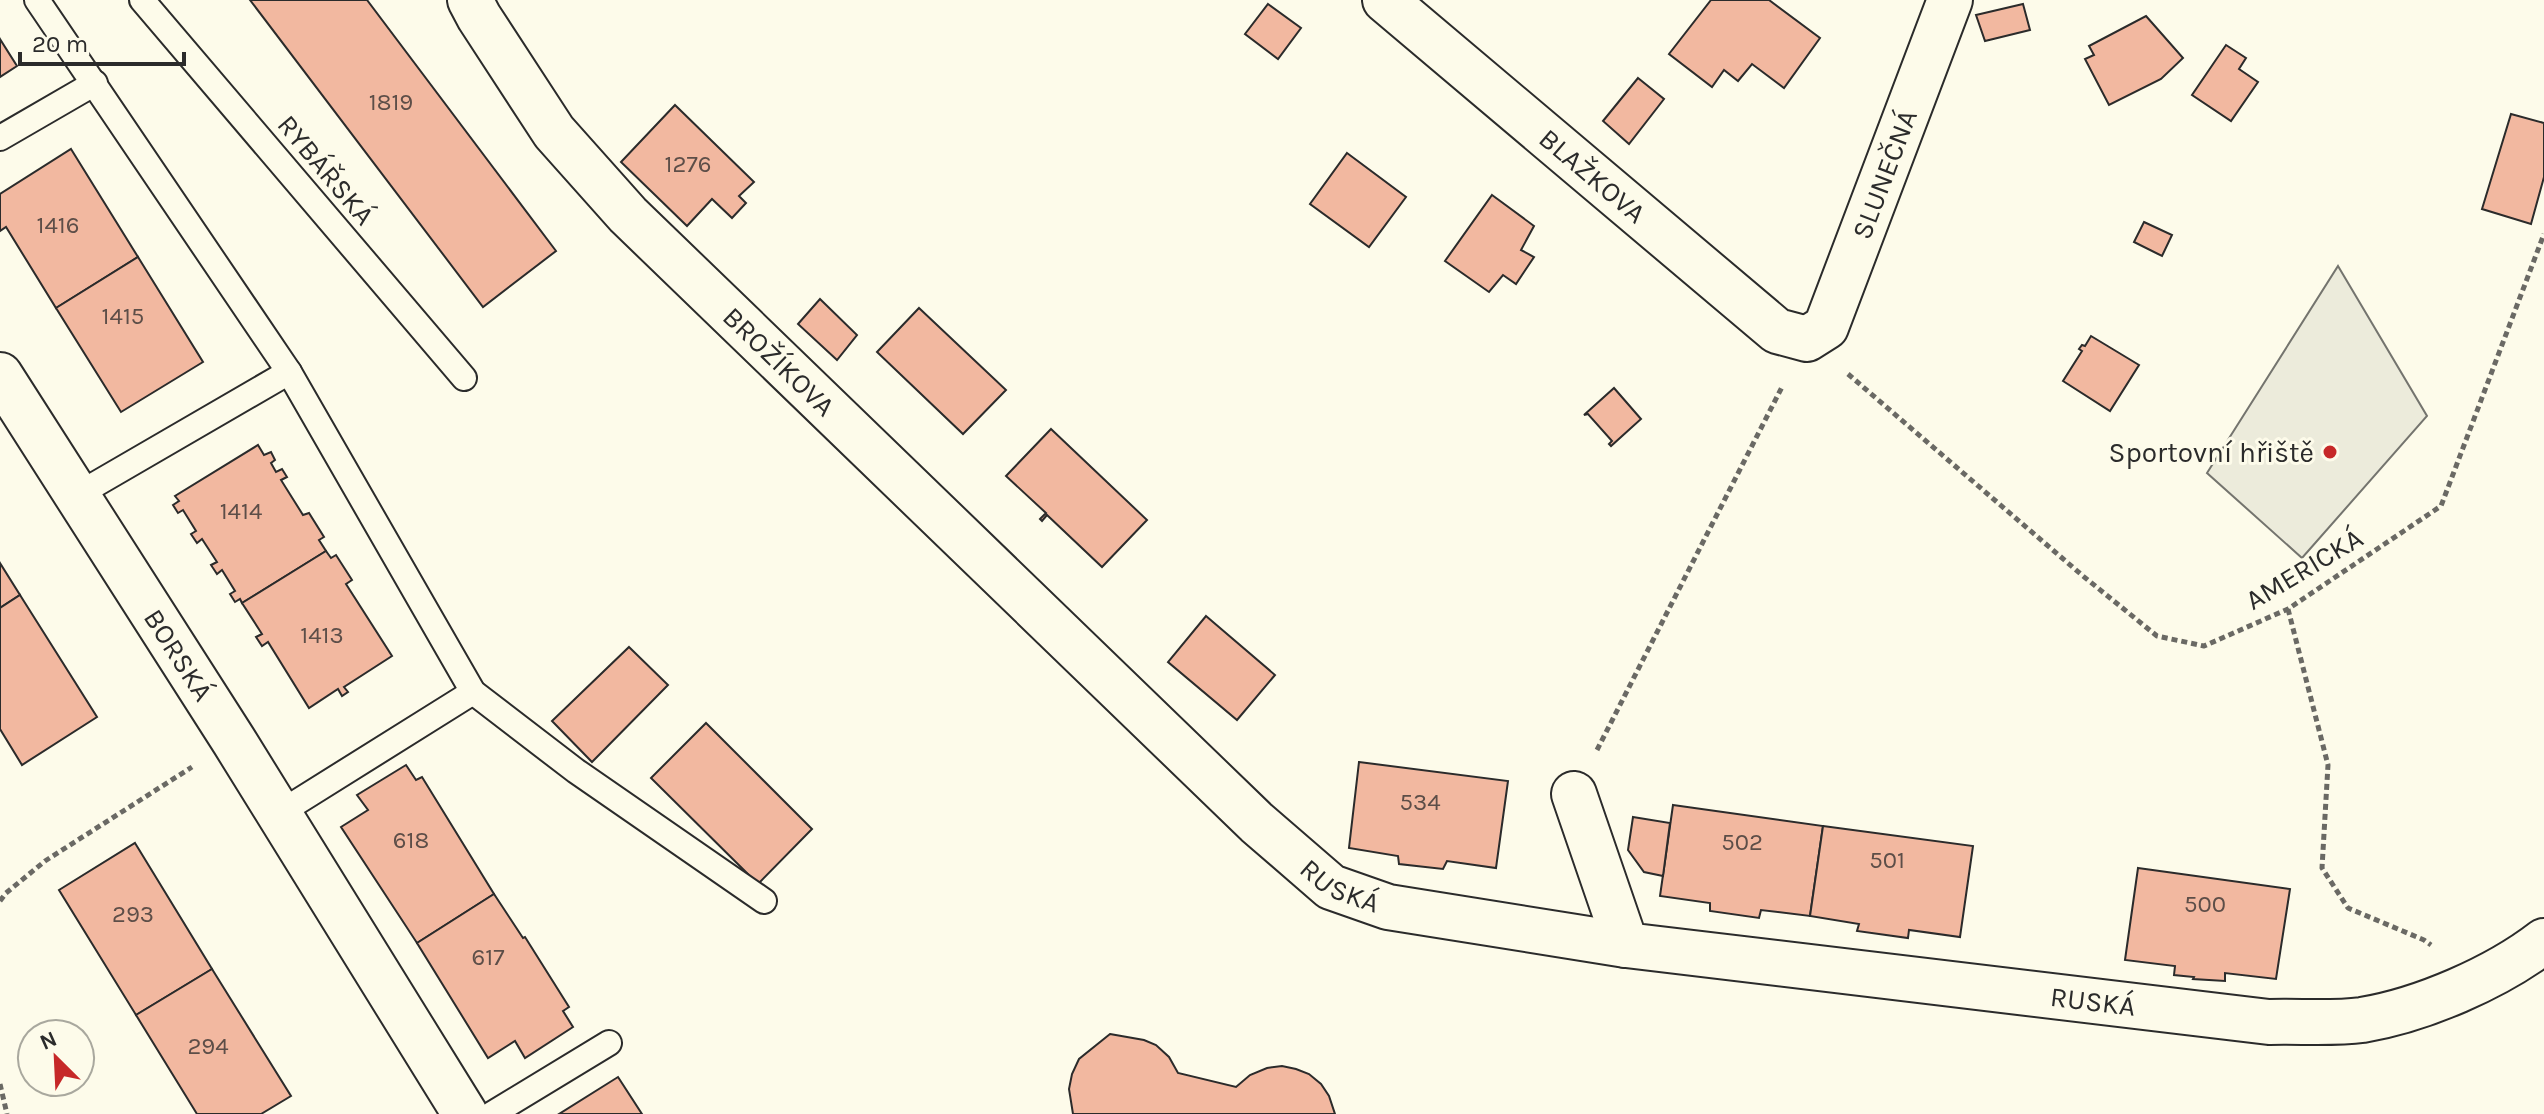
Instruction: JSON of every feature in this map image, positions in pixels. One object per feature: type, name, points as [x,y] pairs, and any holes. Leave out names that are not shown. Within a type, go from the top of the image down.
[{"type":"street","name":"BROŽÍKOVA","points":[[470,0],[554,132],[628,215],[1123,694]]},
{"type":"street","name":"BLAŽKOVA","points":[[1385,0],[1777,331],[1807,339]]},
{"type":"street","name":"SLUNEČNÁ","points":[[1807,339],[1826,327],[1950,0]]},
{"type":"street","name":"BORSKÁ","points":[[0,375],[234,741],[465,1114]]},
{"type":"street","name":"RUSKÁ","points":[[1123,694],[1257,823],[1331,887],[1388,907],[1626,945],[2269,1022],[2360,1020],[2409,1009],[2477,981],[2544,941]]},
{"type":"street","points":[[1574,794],[1626,945]]},
{"type":"lane","points":[[37,0],[289,372],[473,692],[576,771],[764,901]]},
{"type":"lane","name":"RYBÁŘSKÁ","points":[[142,0],[464,378]]},
{"type":"lane","points":[[0,138],[95,83]]},
{"type":"lane","points":[[77,495],[289,372]]},
{"type":"lane","points":[[278,814],[473,692]]},
{"type":"lane","points":[[492,1114],[609,1043]]},
{"type":"path","name":"AMERICKÁ","points":[[1807,339],[2157,636],[2204,646],[2288,609],[2441,506],[2544,234]]},
{"type":"path","points":[[1574,794],[1807,339]]},
{"type":"path","points":[[2288,609],[2328,765],[2322,868],[2348,908],[2424,940],[2477,981]]},
{"type":"path","points":[[0,901],[45,861],[234,741]]},
{"type":"path","points":[[0,1084],[7,1114]]},
{"type":"shaded area","points":[[2338,266],[2427,416],[2302,558],[2207,473]]},
{"type":"building","points":[[250,0],[367,0],[556,251],[483,307]]},
{"type":"building","points":[[1711,0],[1769,0],[1820,38],[1784,88],[1752,64],[1738,81],[1724,70],[1712,87],[1669,54]]},
{"type":"building","points":[[1268,4],[1301,28],[1278,59],[1245,34]]},
{"type":"building","points":[[2023,4],[2030,30],[1985,41],[1976,15]]},
{"type":"building","points":[[2146,16],[2183,58],[2161,79],[2109,105],[2085,59],[2094,55],[2089,46]]},
{"type":"building","points":[[0,39],[17,66],[0,77]]},
{"type":"building","points":[[2226,45],[2246,58],[2239,69],[2258,82],[2231,121],[2192,95]]},
{"type":"building","points":[[1638,78],[1664,99],[1629,144],[1603,121]]},
{"type":"building","points":[[675,105],[754,182],[739,196],[746,203],[732,218],[712,199],[687,226],[621,162]]},
{"type":"building","points":[[2511,114],[2544,123],[2544,177],[2531,224],[2482,209]]},
{"type":"building","points":[[71,149],[138,257],[56,308],[6,227],[0,231],[0,194]]},
{"type":"building","points":[[1347,153],[1406,197],[1369,247],[1310,204]]},
{"type":"building","points":[[1492,195],[1534,226],[1521,250],[1534,257],[1516,284],[1503,275],[1489,292],[1445,261]]},
{"type":"building","points":[[2144,222],[2172,235],[2162,256],[2134,242]]},
{"type":"building","points":[[138,257],[203,362],[121,412],[56,308]]},
{"type":"building","points":[[820,299],[857,335],[837,360],[798,324]]},
{"type":"building","points":[[919,308],[1006,390],[963,434],[877,352]]},
{"type":"building","points":[[2091,336],[2139,365],[2110,411],[2063,381],[2082,351],[2079,349]]},
{"type":"building","points":[[1614,388],[1641,419],[1611,446],[1612,441],[1588,414],[1584,415]]},
{"type":"building","points":[[1051,429],[1147,520],[1102,567],[1047,515],[1042,521],[1040,519],[1046,513],[1006,476]]},
{"type":"building","points":[[258,445],[264,455],[271,452],[275,460],[271,463],[276,472],[282,469],[287,477],[281,480],[303,515],[309,513],[324,537],[319,540],[326,551],[242,603],[240,599],[235,602],[230,594],[235,591],[222,570],[217,574],[211,565],[217,562],[202,539],[197,543],[191,534],[196,531],[183,510],[178,513],[173,505],[179,501],[175,496]]},
{"type":"building","points":[[326,551],[331,558],[336,555],[352,580],[346,584],[392,656],[344,687],[348,692],[342,696],[338,689],[309,708],[268,642],[262,646],[256,637],[262,634],[242,603]]},
{"type":"building","points":[[0,563],[20,595],[0,608]]},
{"type":"building","points":[[20,595],[97,717],[22,765],[0,729],[0,608]]},
{"type":"building","points":[[1206,616],[1275,675],[1237,720],[1168,662]]},
{"type":"building","points":[[629,647],[668,685],[592,762],[552,721]]},
{"type":"building","points":[[706,723],[812,829],[758,884],[651,778]]},
{"type":"building","points":[[1359,762],[1508,781],[1496,868],[1447,861],[1443,869],[1399,864],[1398,856],[1349,848]]},
{"type":"building","points":[[406,765],[416,780],[422,777],[494,894],[417,943],[341,827],[368,810],[357,795]]},
{"type":"building","points":[[1673,805],[1823,826],[1810,916],[1761,910],[1759,918],[1710,911],[1710,903],[1660,896]]},
{"type":"building","points":[[1633,817],[1670,823],[1663,876],[1644,872],[1628,850]]},
{"type":"building","points":[[1823,826],[1973,846],[1960,937],[1909,930],[1908,938],[1857,931],[1859,924],[1810,916]]},
{"type":"building","points":[[135,843],[212,969],[136,1015],[59,890]]},
{"type":"building","points":[[2138,868],[2290,889],[2276,979],[2225,973],[2225,981],[2193,979],[2174,975],[2175,966],[2125,960]]},
{"type":"building","points":[[494,894],[569,1007],[563,1011],[573,1027],[525,1058],[515,1041],[488,1058],[417,943]]},
{"type":"building","points":[[212,969],[291,1096],[261,1114],[197,1114],[136,1015]]},
{"type":"building","points":[[1110,1034],[1156,1045],[1169,1057],[1178,1073],[1236,1087],[1250,1075],[1267,1068],[1282,1066],[1296,1069],[1309,1074],[1321,1084],[1335,1114],[1073,1114],[1069,1089],[1072,1074],[1079,1059]]},
{"type":"building","points":[[618,1077],[642,1114],[559,1114]]},
{"type":"place","name":"Sportovní hřiště","points":[[2330,452]]}]
